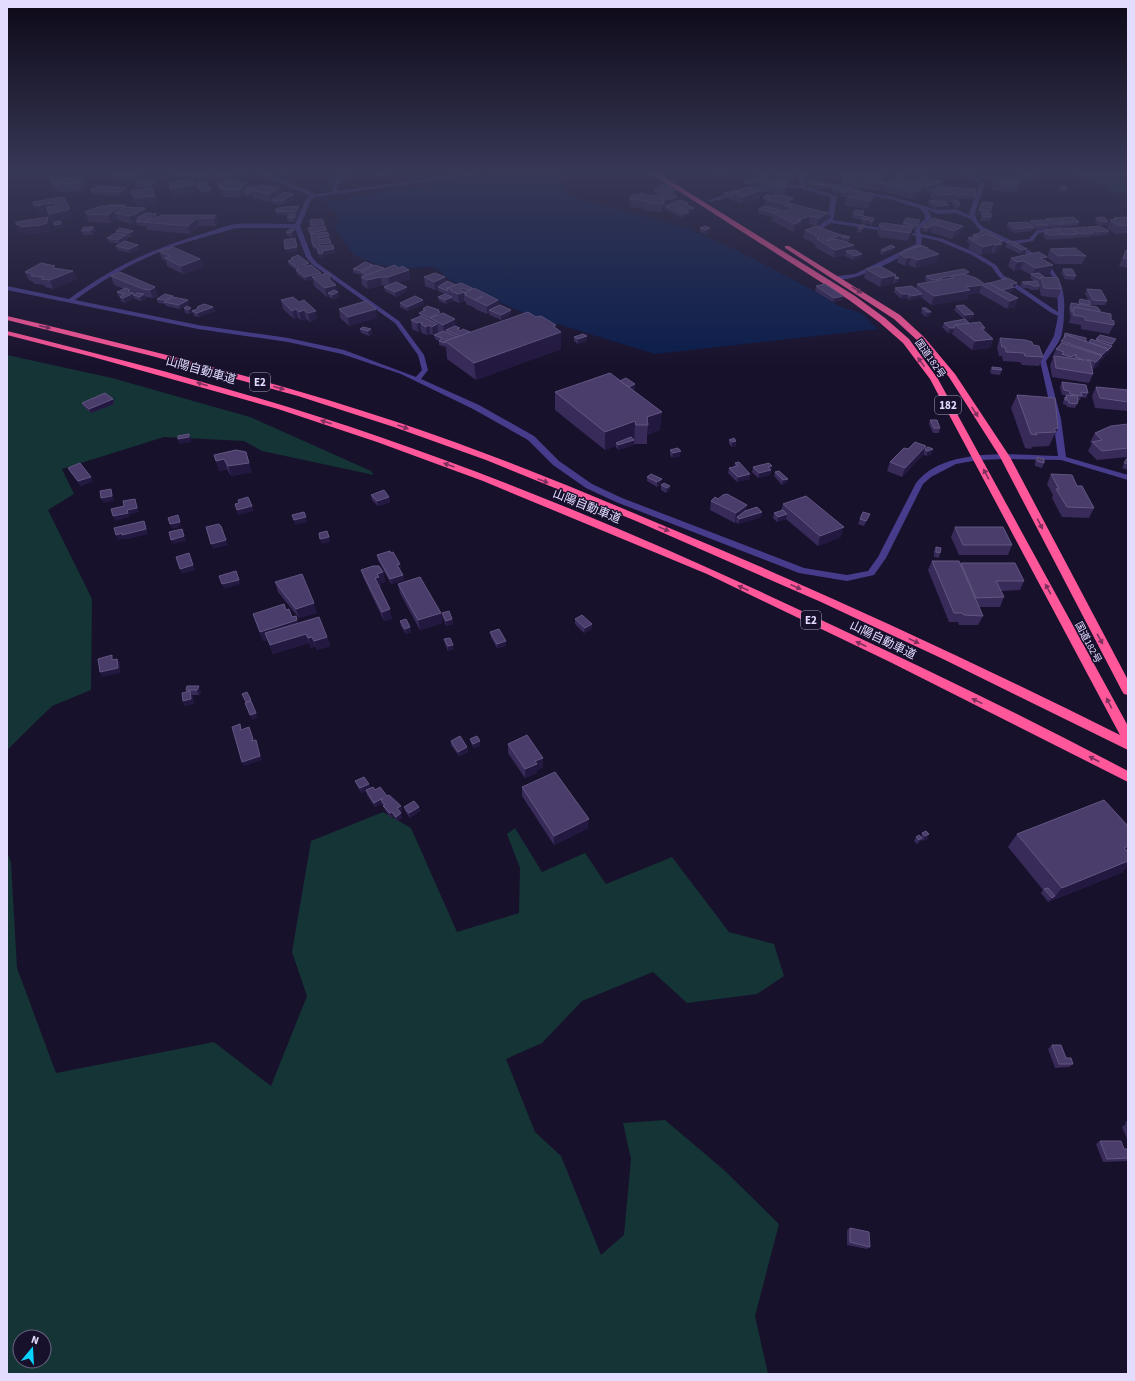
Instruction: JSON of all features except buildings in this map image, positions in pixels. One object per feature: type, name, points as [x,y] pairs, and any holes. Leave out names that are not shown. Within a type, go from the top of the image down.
[{"type":"highway","name":"国道182号","points":[[757,238],[852,298],[882,320],[906,341],[934,379],[1128,738]]},
{"type":"highway","name":"国道182号","points":[[774,238],[838,278],[897,317],[921,339],[952,376],[1005,457],[1128,691]]},
{"type":"highway","name":"山陽自動車道","points":[[7,318],[206,367],[294,392],[400,426],[507,466],[727,555],[910,638],[1128,745]]},
{"type":"highway","name":"山陽自動車道","points":[[7,333],[104,357],[273,405],[380,440],[486,479],[711,572],[894,659],[1128,777]]},
{"type":"street","points":[[70,301],[96,282],[118,269],[156,251],[195,238]]},
{"type":"street","points":[[302,238],[309,257],[315,264],[397,322],[421,355],[425,370],[417,380]]},
{"type":"street","points":[[838,278],[856,276],[919,245],[919,238]]},
{"type":"street","points":[[934,238],[974,254],[994,266],[1006,280],[1052,311],[1061,315]]},
{"type":"street","points":[[1001,238],[1035,256],[1047,265],[1054,273],[1062,292],[1061,315],[1056,340],[1043,361],[1057,419],[1062,458]]},
{"type":"street","points":[[1010,243],[1031,240],[1032,238]]},
{"type":"street","points":[[7,288],[198,327],[288,340],[344,352],[417,380],[476,407],[531,438],[556,463],[589,486],[613,497],[802,571],[825,576],[847,578],[871,573],[882,558],[920,484],[928,475],[954,462],[978,458],[1062,458],[1128,478]]},
{"type":"green space","points":[[7,355],[112,378],[250,417],[371,471],[374,475],[262,451],[244,441],[164,437],[62,469],[74,494],[48,510],[92,599],[91,690],[52,706],[7,750]]},
{"type":"green space","points":[[383,812],[411,828],[457,932],[519,913],[520,868],[507,834],[515,828],[542,872],[585,853],[606,884],[672,857],[729,932],[774,944],[784,976],[757,994],[687,1003],[653,972],[582,1001],[542,1043],[506,1059],[535,1132],[561,1156],[601,1255],[624,1235],[631,1159],[623,1123],[665,1120],[724,1170],[779,1224],[755,1316],[768,1374],[7,1374],[7,851],[11,863],[17,968],[56,1073],[214,1042],[271,1086],[307,996],[292,952],[311,841]]},
{"type":"water","points":[[342,238],[711,238],[813,290],[839,306],[861,313],[878,329],[655,354],[531,316],[451,281],[436,268],[411,268],[379,265],[353,254]]}]
